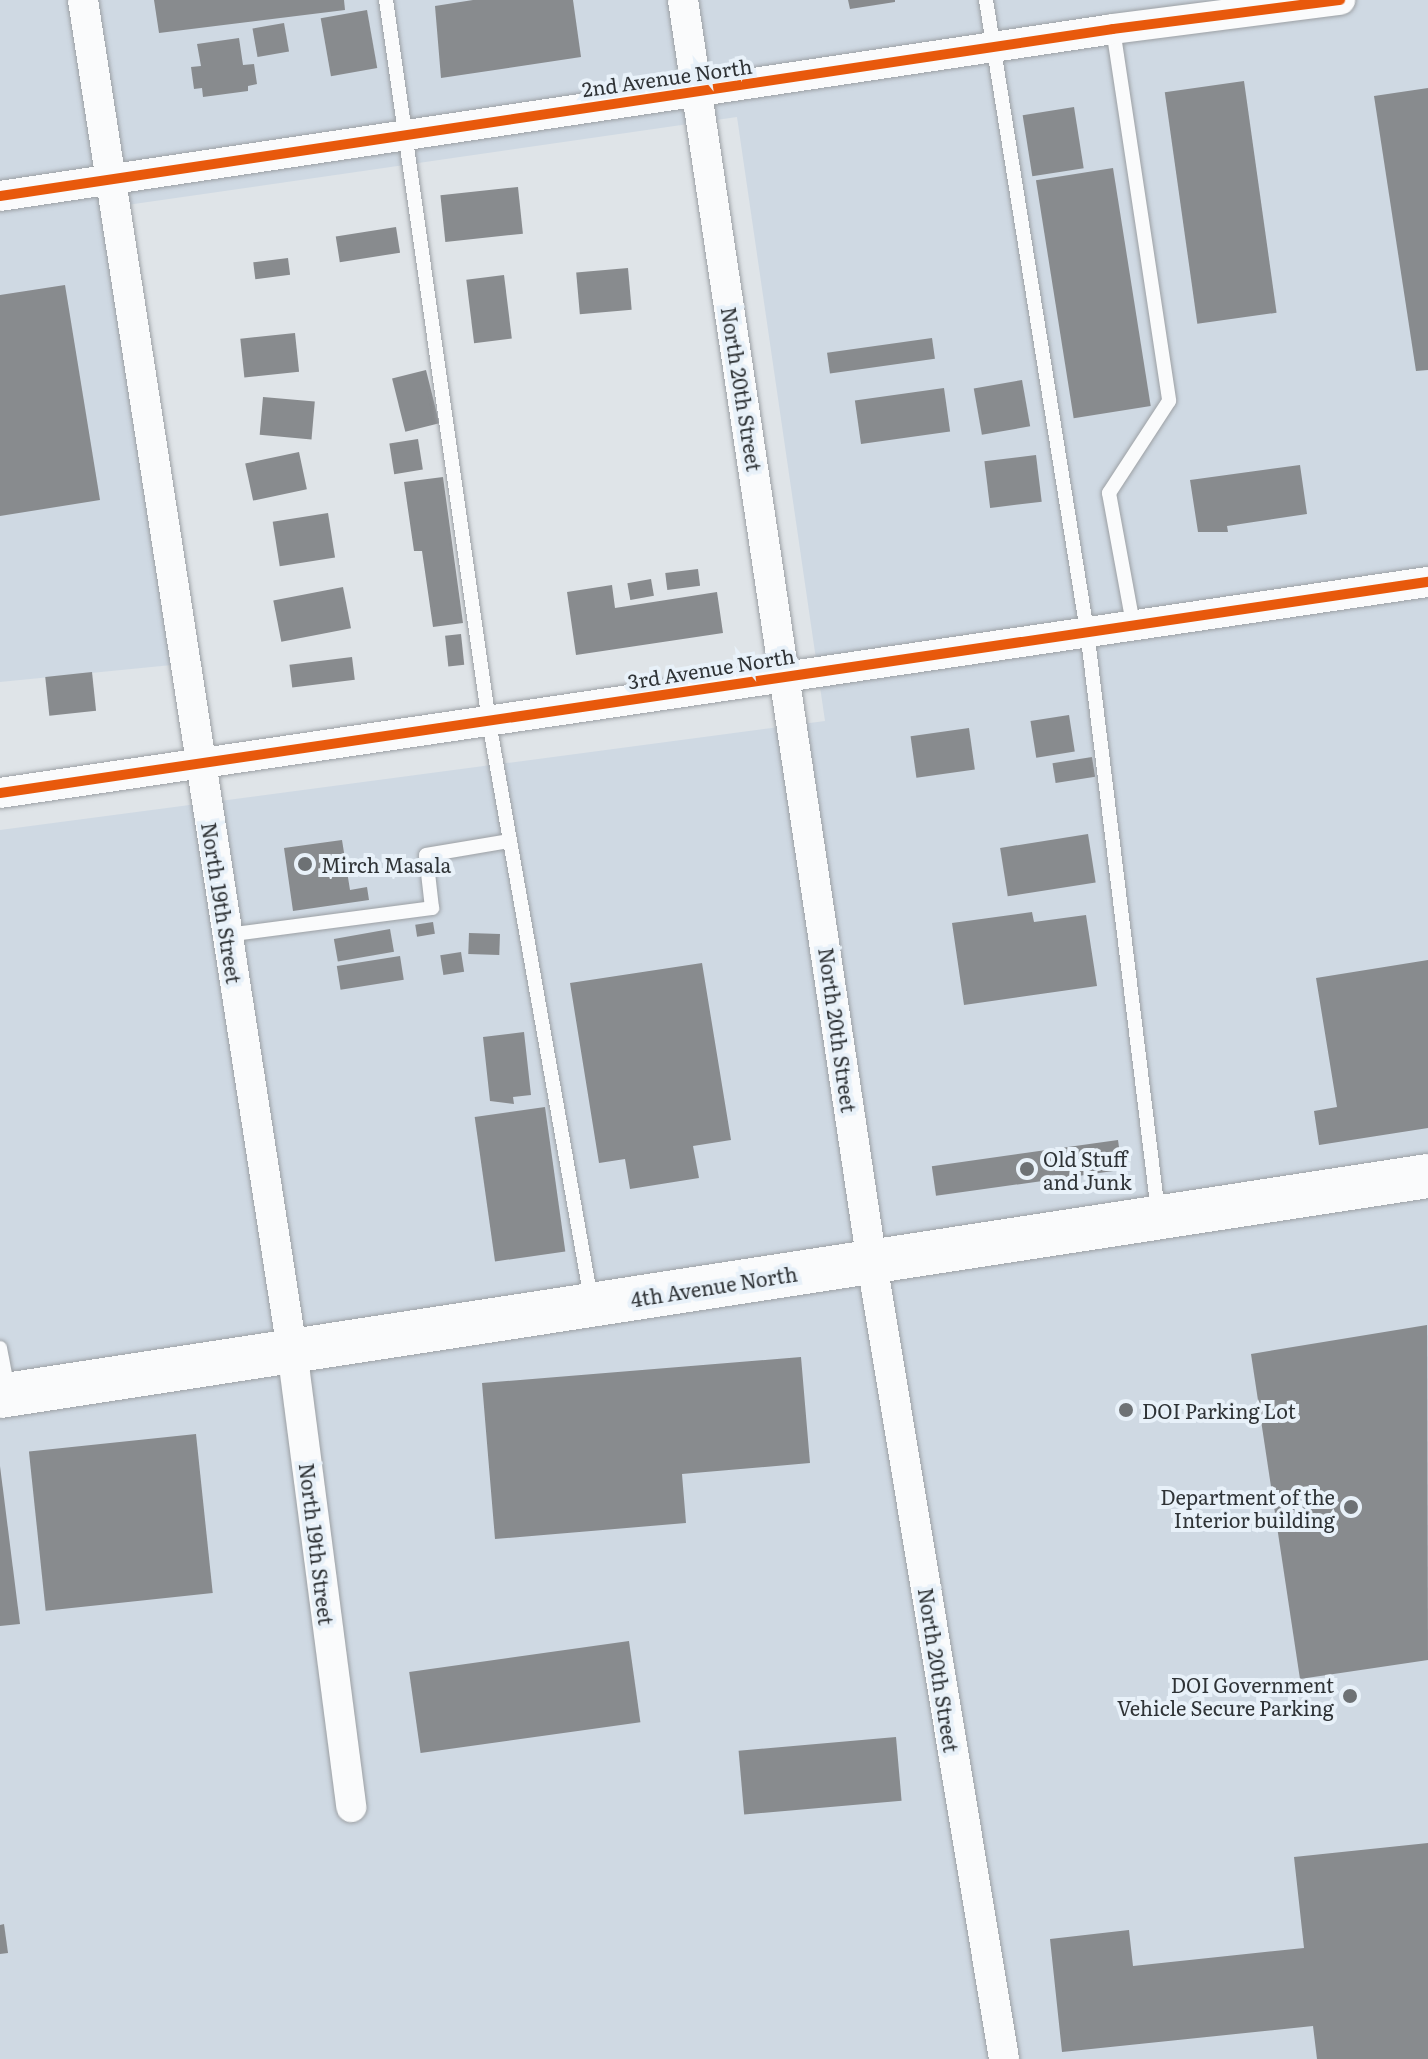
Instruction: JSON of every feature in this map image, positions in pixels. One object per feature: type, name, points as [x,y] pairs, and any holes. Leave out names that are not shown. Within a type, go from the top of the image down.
[{"type":"main road","name":"4th Avenue North","points":[[4,1395],[1428,1176]]},
{"type":"street","name":"North 19th Street","points":[[83,0],[108,180],[292,1350],[351,1807]]},
{"type":"street","name":"North 20th Street","points":[[683,0],[872,1263],[1004,2059]]},
{"type":"street","name":"2nd Avenue North","points":[[0,196],[1113,29],[1340,0]]},
{"type":"street","name":"3rd Avenue North","points":[[0,793],[201,767],[786,674],[1428,582]]},
{"type":"lane","points":[[386,0],[489,722],[592,1305]]},
{"type":"lane","points":[[986,0],[1087,631],[1158,1217]]},
{"type":"lane","points":[[1113,29],[1169,401],[1109,493],[1133,624]]},
{"type":"lane","points":[[227,935],[432,908],[426,855],[510,841]]},
{"type":"lane","points":[[0,1348],[4,1395]]},
{"type":"shaded area","points":[[0,0],[1428,0],[1428,2059],[0,2059],[0,830],[825,721],[737,117],[113,207],[202,662],[0,682]]},
{"type":"building","points":[[154,0],[344,0],[345,10],[159,33]]},
{"type":"building","points":[[473,0],[573,0],[581,57],[441,78],[435,6]]},
{"type":"building","points":[[848,0],[895,0],[895,2],[850,9]]},
{"type":"building","points":[[367,10],[377,68],[331,76],[321,18]]},
{"type":"building","points":[[284,23],[289,52],[258,57],[252,29]]},
{"type":"building","points":[[239,38],[243,65],[254,64],[257,84],[248,86],[248,91],[203,97],[202,88],[194,89],[191,67],[201,66],[197,44]]},
{"type":"building","points":[[1244,81],[1277,313],[1197,324],[1165,92]]},
{"type":"building","points":[[1428,88],[1428,370],[1416,371],[1374,96]]},
{"type":"building","points":[[1074,107],[1084,168],[1032,176],[1023,115]]},
{"type":"building","points":[[1113,168],[1151,406],[1074,418],[1036,180]]},
{"type":"building","points":[[518,187],[523,234],[445,242],[440,195]]},
{"type":"building","points":[[396,227],[400,253],[340,262],[336,237]]},
{"type":"building","points":[[288,258],[290,275],[255,279],[253,262]]},
{"type":"building","points":[[628,268],[632,310],[580,314],[576,273]]},
{"type":"building","points":[[504,275],[512,339],[474,343],[466,280]]},
{"type":"building","points":[[65,285],[100,500],[0,516],[0,295]]},
{"type":"building","points":[[295,333],[299,372],[244,378],[240,339]]},
{"type":"building","points":[[932,338],[935,359],[830,374],[827,353]]},
{"type":"building","points":[[426,370],[439,423],[405,432],[392,378]]},
{"type":"building","points":[[1022,380],[1030,426],[982,435],[974,389]]},
{"type":"building","points":[[944,388],[950,432],[861,444],[855,401]]},
{"type":"building","points":[[263,397],[315,402],[311,439],[260,435]]},
{"type":"building","points":[[418,439],[423,470],[394,474],[389,444]]},
{"type":"building","points":[[299,452],[307,489],[253,501],[245,463]]},
{"type":"building","points":[[1036,455],[1042,502],[990,508],[984,461]]},
{"type":"building","points":[[1300,465],[1307,514],[1227,526],[1228,532],[1198,532],[1190,480]]},
{"type":"building","points":[[443,477],[463,623],[433,627],[422,551],[414,551],[404,482]]},
{"type":"building","points":[[328,513],[335,557],[280,566],[273,522]]},
{"type":"building","points":[[698,569],[700,586],[667,590],[665,573]]},
{"type":"building","points":[[651,579],[654,596],[630,600],[627,583]]},
{"type":"building","points":[[612,585],[615,608],[717,592],[723,633],[576,655],[567,592]]},
{"type":"building","points":[[343,587],[351,628],[281,642],[273,601]]},
{"type":"building","points":[[461,634],[464,665],[448,667],[445,636]]},
{"type":"building","points":[[352,657],[355,680],[292,688],[289,665]]},
{"type":"building","points":[[92,672],[96,711],[49,716],[45,677]]},
{"type":"building","points":[[1069,715],[1075,752],[1036,758],[1030,721]]},
{"type":"building","points":[[969,728],[975,770],[916,778],[911,736]]},
{"type":"building","points":[[1092,757],[1095,777],[1056,783],[1052,763]]},
{"type":"building","points":[[1088,834],[1096,882],[1008,896],[1000,848]]},
{"type":"building","points":[[342,840],[350,890],[367,887],[369,900],[293,911],[284,848]]},
{"type":"building","points":[[1032,912],[1034,922],[1086,915],[1097,986],[964,1005],[952,923]]},
{"type":"building","points":[[433,922],[435,934],[417,937],[415,925]]},
{"type":"building","points":[[390,929],[394,952],[338,962],[334,939]]},
{"type":"building","points":[[469,933],[500,934],[499,955],[468,954]]},
{"type":"building","points":[[461,952],[464,972],[443,975],[440,955]]},
{"type":"building","points":[[400,956],[404,980],[341,990],[337,966]]},
{"type":"building","points":[[1428,960],[1428,1128],[1319,1145],[1314,1111],[1337,1107],[1316,978]]},
{"type":"building","points":[[702,963],[731,1140],[693,1146],[699,1178],[630,1189],[625,1159],[599,1163],[570,983]]},
{"type":"building","points":[[524,1032],[531,1095],[513,1097],[514,1104],[490,1101],[483,1037]]},
{"type":"building","points":[[545,1107],[565,1252],[495,1261],[475,1117]]},
{"type":"building","name":"Old Stuff and Junk","points":[[1118,1140],[1122,1170],[936,1196],[932,1166]]},
{"type":"building","name":"Department of the Interior building","points":[[1427,1325],[1428,1660],[1300,1679],[1251,1354]]},
{"type":"building","points":[[801,1357],[810,1463],[682,1474],[686,1523],[495,1539],[482,1383]]},
{"type":"building","points":[[196,1434],[213,1593],[46,1611],[29,1452]]},
{"type":"building","points":[[0,1466],[20,1624],[0,1626]]},
{"type":"building","points":[[629,1641],[640,1722],[421,1753],[409,1672]]},
{"type":"building","points":[[896,1737],[902,1801],[744,1815],[739,1751]]},
{"type":"building","points":[[1428,1843],[1428,2059],[1317,2059],[1313,2026],[1062,2052],[1050,1939],[1129,1930],[1133,1966],[1304,1948],[1294,1857]]},
{"type":"building","points":[[4,1924],[8,1953],[0,1954],[0,1925]]},
{"type":"cycle path","points":[[0,196],[1113,29],[1340,0]]},
{"type":"cycle path","points":[[0,793],[1428,582]]},
{"type":"place","name":"Mirch Masala","points":[[305,864]]},
{"type":"place","name":"Old Stuff and Junk","points":[[1027,1169]]},
{"type":"place","name":"DOI Parking Lot","points":[[1126,1410]]},
{"type":"place","name":"Department of the Interior building","points":[[1351,1507]]},
{"type":"place","name":"DOI Government Vehicle Secure Parking","points":[[1350,1696]]}]
